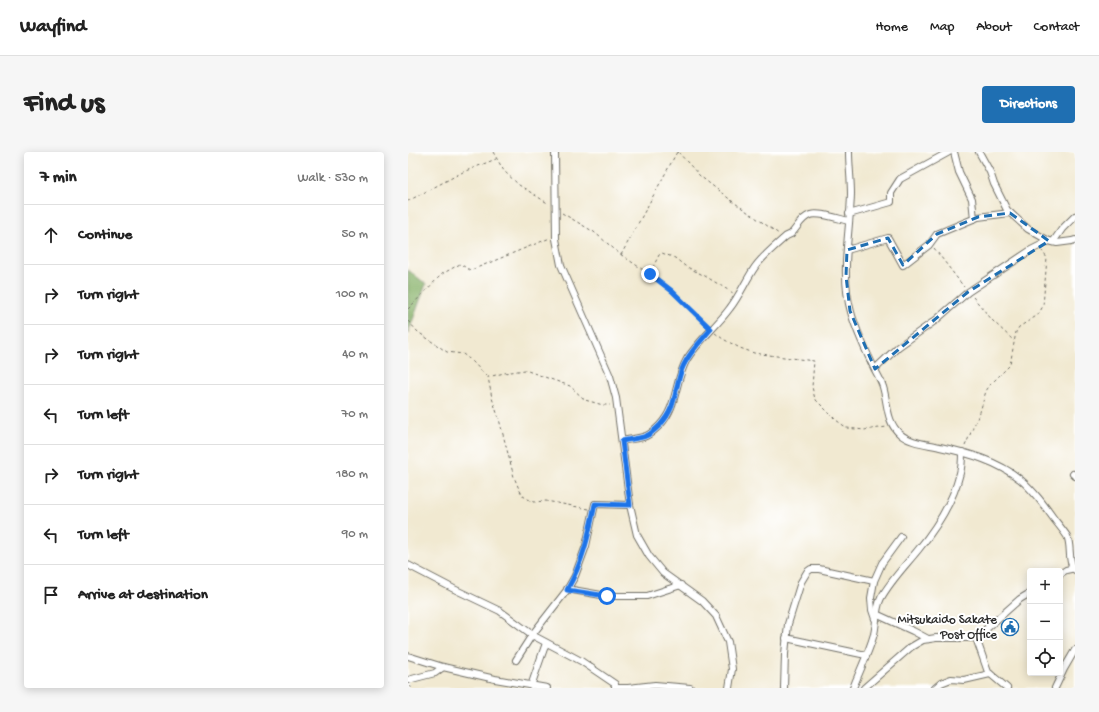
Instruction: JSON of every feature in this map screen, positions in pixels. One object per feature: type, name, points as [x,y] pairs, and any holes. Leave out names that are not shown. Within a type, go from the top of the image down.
[{"type":"street","points":[[555,152],[556,236],[561,265],[610,376],[617,405],[630,505],[637,535],[649,556],[663,573],[702,600],[716,616],[728,642],[732,669],[729,688]]},
{"type":"street","points":[[849,152],[851,193],[846,276],[850,311],[857,332],[882,385],[887,402],[889,417],[894,427],[900,434],[911,440],[962,452],[1006,469],[1033,490],[1067,536],[1074,569],[1063,572]]},
{"type":"street","points":[[850,214],[891,202],[891,193],[900,179],[949,152]]},
{"type":"street","points":[[954,152],[959,172],[972,199],[974,218]]},
{"type":"street","points":[[979,152],[990,172],[997,191],[1007,210],[1028,229],[1051,242]]},
{"type":"street","points":[[847,250],[888,238],[903,265],[929,245],[937,234],[974,218],[1010,213]]},
{"type":"street","points":[[622,441],[646,436],[656,430],[665,420],[674,402],[678,380],[688,357],[731,308],[756,265],[790,234],[804,218],[819,214],[849,221]]},
{"type":"street","points":[[1051,242],[1075,216]]},
{"type":"street","points":[[874,369],[898,347],[936,320],[968,292],[1031,250],[1051,242],[1075,240]]},
{"type":"street","points":[[853,688],[874,633],[877,610],[881,599],[894,579],[920,549],[937,526],[947,508],[955,490],[960,472],[962,452]]},
{"type":"street","points":[[516,660],[532,635],[567,590],[575,576],[586,546],[595,504],[630,505]]},
{"type":"street","points":[[1067,536],[1075,535]]},
{"type":"street","points":[[901,537],[882,563],[874,581],[871,598],[872,610],[876,618],[913,631],[928,639]]},
{"type":"street","points":[[408,565],[454,590],[500,611],[532,635],[581,661],[615,684],[615,688],[655,685],[690,688]]},
{"type":"street","points":[[784,688],[788,624],[801,582],[807,572],[811,569],[819,569],[874,581]]},
{"type":"street","points":[[567,590],[607,596],[647,596],[681,585]]},
{"type":"street","points":[[864,688],[911,647],[923,640],[936,638],[976,638],[1020,599],[1027,595]]},
{"type":"street","points":[[786,638],[866,655]]},
{"type":"street","points":[[976,638],[984,665],[988,672],[1007,688]]},
{"type":"street","points":[[531,686],[546,643]]},
{"type":"street","points":[[1055,688],[1064,668],[1075,650]]},
{"type":"street","points":[[408,656],[442,667],[495,679],[547,688]]},
{"type":"street","points":[[408,680],[435,673],[442,667]]},
{"type":"street","points":[[935,688],[941,683],[952,679],[964,680],[990,674]]},
{"type":"path","points":[[493,152],[504,172],[519,185],[555,209],[594,232],[621,255],[650,274],[672,291],[722,339],[754,353],[814,361],[812,387],[815,399],[836,420],[847,428],[864,430],[894,427]]},
{"type":"path","points":[[621,255],[677,152],[706,180],[732,201],[784,238]]},
{"type":"path","points":[[408,201],[463,172],[497,158]]},
{"type":"path","points":[[408,309],[442,274],[460,264],[470,270],[474,269],[556,236]]},
{"type":"path","points":[[962,452],[980,412],[986,391],[1010,365],[1016,332],[1019,328],[1038,315],[1043,306],[1046,258],[1040,246]]},
{"type":"path","points":[[650,274],[659,255],[662,253],[675,258],[685,266],[738,296]]},
{"type":"path","points":[[408,321],[418,332],[447,352],[463,354],[488,377],[492,398],[500,419],[514,477],[518,489],[523,496],[533,502],[546,501],[594,510]]},
{"type":"path","points":[[488,377],[525,370],[570,386],[585,400],[603,405],[617,405]]},
{"type":"path","points":[[408,686],[413,688]]},
{"type":"highlighted area","points":[[1010,213],[1049,241],[968,292],[875,369],[850,311],[846,276],[847,250],[888,238],[903,265],[937,234],[978,217]]},
{"type":"green space","points":[[408,270],[426,284],[408,333]]},
{"type":"place","name":"Mitsukaido Sakate Post Office","points":[[1010,627]]},
{"type":"route","points":[[607,596],[567,590],[575,576],[586,546],[595,504],[630,505],[622,441],[646,436],[656,430],[665,420],[674,402],[678,380],[688,357],[711,329],[672,291],[650,274]]}]
